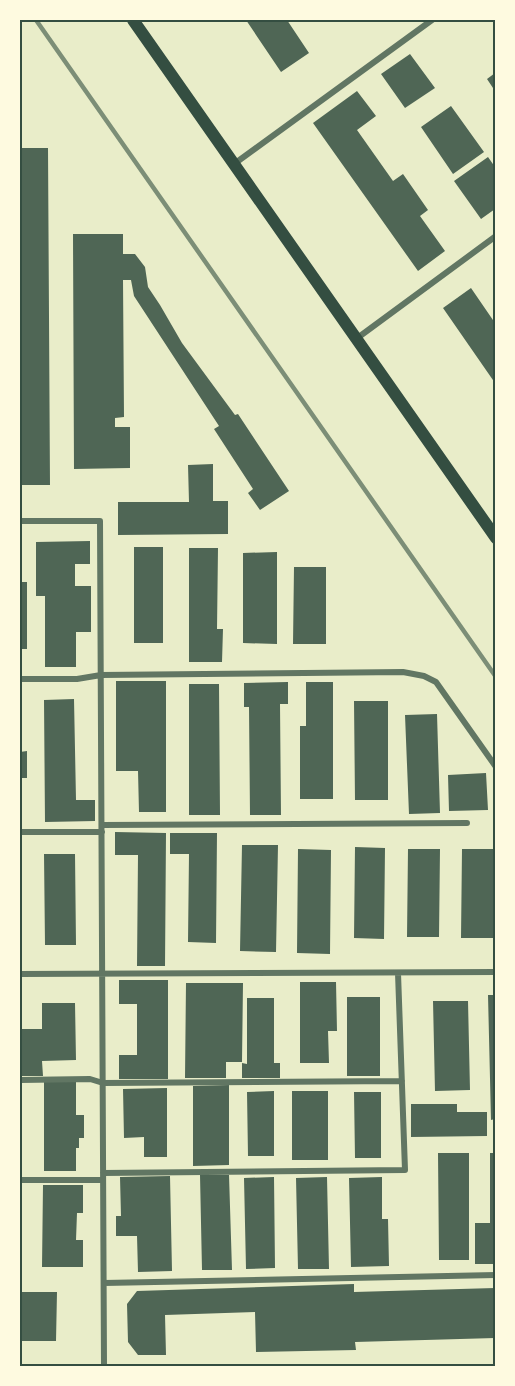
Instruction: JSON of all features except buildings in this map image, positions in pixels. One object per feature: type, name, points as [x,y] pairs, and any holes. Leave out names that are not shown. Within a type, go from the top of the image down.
[{"type":"main road","points":[[133,20],[495,538]]},
{"type":"street","points":[[234,164],[432,20]]},
{"type":"street","points":[[356,339],[495,236]]},
{"type":"street","points":[[20,521],[100,521],[104,1366]]},
{"type":"street","points":[[20,679],[77,679],[101,675],[402,672],[424,676],[436,682],[495,767]]},
{"type":"street","points":[[20,831],[467,823]]},
{"type":"street","points":[[20,974],[495,972]]},
{"type":"street","points":[[20,1180],[103,1176],[405,1170],[398,973]]},
{"type":"street","points":[[20,1080],[90,1079],[103,1083],[402,1081]]},
{"type":"street","points":[[104,1283],[495,1275]]},
{"type":"railway","points":[[36,20],[496,677]]}]
